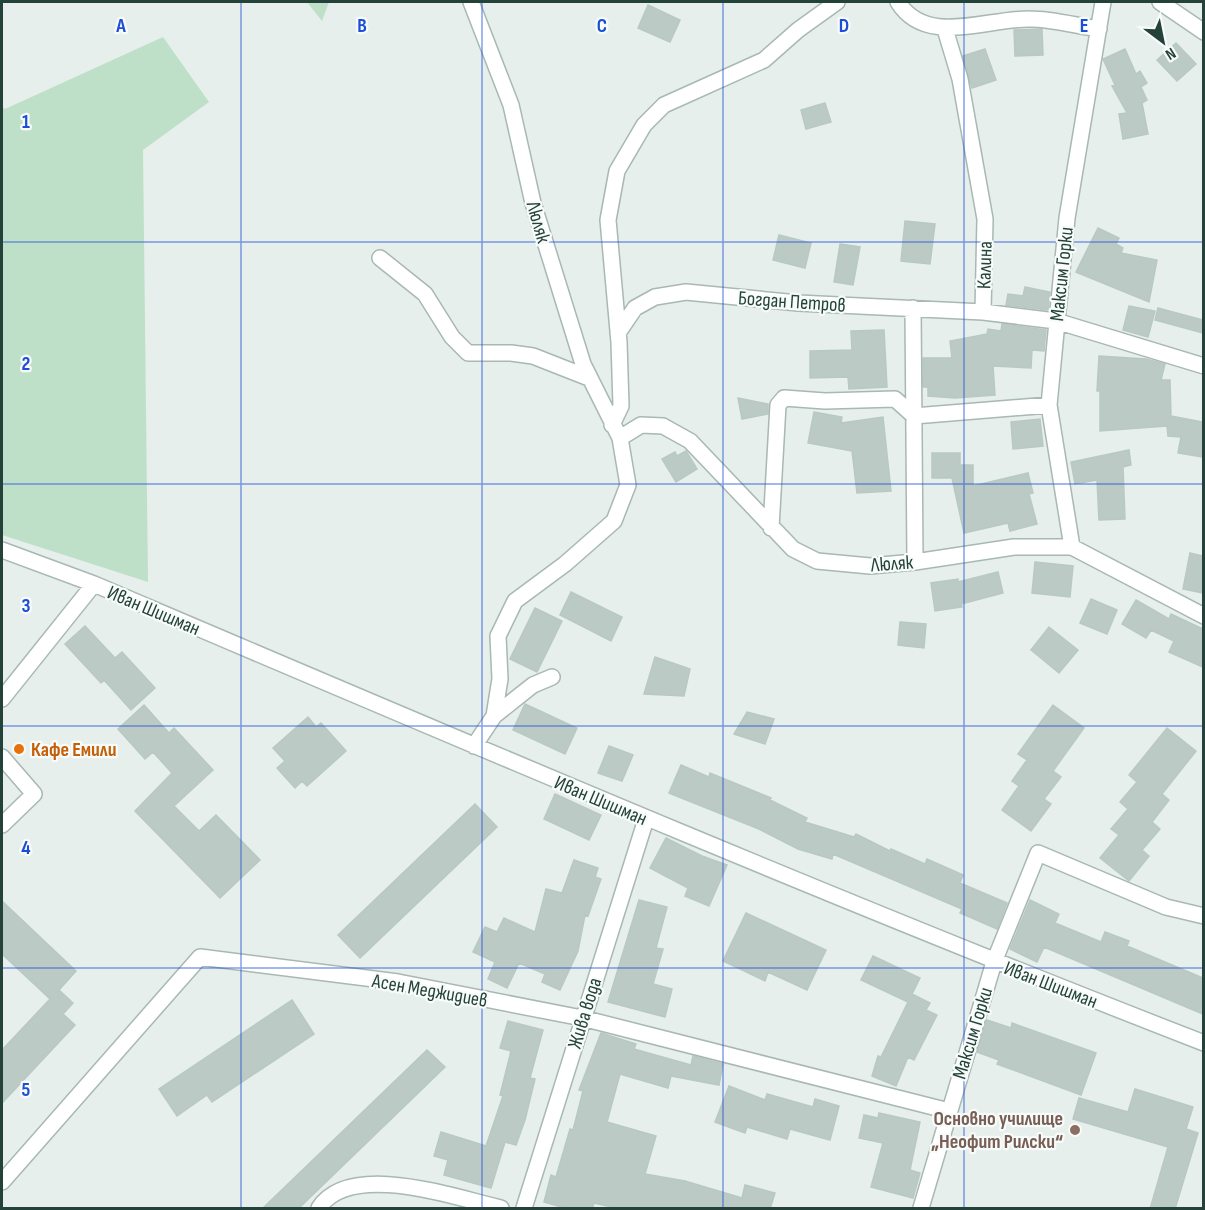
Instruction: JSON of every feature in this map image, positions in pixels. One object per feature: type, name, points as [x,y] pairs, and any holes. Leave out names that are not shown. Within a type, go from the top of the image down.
[{"type":"street","name":"Люляк","points":[[471,2],[511,105],[533,203],[589,378],[616,432],[628,485],[614,520],[565,564],[515,601],[498,636],[500,679],[494,716],[474,746]]},
{"type":"street","points":[[616,432],[621,406],[618,333],[608,220],[617,171],[644,125],[664,105],[764,60],[798,30],[837,2]]},
{"type":"street","points":[[898,2],[912,19],[945,29],[1003,20],[1033,19],[1099,29]]},
{"type":"street","name":"Максим Горки","points":[[1072,547],[1049,405],[1067,218],[1103,2]]},
{"type":"street","points":[[1160,2],[1203,32]]},
{"type":"street","name":"Калина","points":[[945,29],[960,79],[986,219],[982,312],[1056,321],[1203,366]]},
{"type":"street","points":[[380,258],[424,294],[452,337],[468,352],[533,356],[589,378]]},
{"type":"street","name":"Богдан Петров","points":[[618,333],[635,308],[655,297],[686,292],[798,303],[982,312]]},
{"type":"street","points":[[913,308],[915,562]]},
{"type":"street","points":[[771,528],[778,405],[784,398],[825,401],[895,399],[914,416],[1049,405]]},
{"type":"street","name":"Люляк","points":[[616,432],[641,425],[663,426],[690,441],[793,549],[818,561],[870,566],[915,562],[1014,547],[1072,547],[1203,616]]},
{"type":"street","name":"Иван Шишман","points":[[2,550],[94,584],[646,819],[994,962],[1203,1043]]},
{"type":"street","points":[[2,699],[94,584]]},
{"type":"street","points":[[494,716],[533,685],[552,678]]},
{"type":"street","points":[[2,757],[34,794],[2,825]]},
{"type":"street","name":"Жива вода","points":[[524,1209],[646,819]]},
{"type":"street","name":"Максим Горки","points":[[921,1209],[994,962],[1038,853],[1166,907],[1203,916]]},
{"type":"street","name":"Асен Меджидиев","points":[[2,1182],[200,957],[398,982],[582,1018],[949,1111]]},
{"type":"street","points":[[319,1209],[347,1186],[390,1184],[501,1209]]},
{"type":"green space","points":[[307,2],[329,2],[322,21]]},
{"type":"green space","points":[[163,37],[209,102],[143,150],[148,582],[2,535],[2,107],[5,109]]},
{"type":"building","points":[[648,5],[680,20],[670,42],[638,28]]},
{"type":"building","points":[[1042,29],[1043,55],[1015,56],[1014,30]]},
{"type":"building","points":[[1176,43],[1196,64],[1177,81],[1157,60]]},
{"type":"building","points":[[985,49],[996,80],[972,88],[963,56]]},
{"type":"building","points":[[1125,49],[1136,74],[1140,71],[1147,83],[1141,87],[1147,100],[1142,103],[1148,134],[1123,139],[1119,114],[1127,113],[1112,86],[1115,85],[1103,59]]},
{"type":"building","points":[[825,103],[831,122],[806,129],[801,110]]},
{"type":"building","points":[[905,221],[935,224],[930,264],[901,261]]},
{"type":"building","points":[[1098,228],[1119,238],[1116,244],[1123,248],[1121,253],[1157,260],[1149,302],[1076,272]]},
{"type":"building","points":[[779,235],[811,243],[805,268],[773,260]]},
{"type":"building","points":[[840,244],[860,247],[853,285],[834,282]]},
{"type":"building","points":[[1025,287],[1050,292],[1048,310],[1006,305],[1008,294],[1023,296]]},
{"type":"building","points":[[1129,306],[1155,311],[1148,337],[1123,330]]},
{"type":"building","points":[[1158,308],[1203,320],[1203,333],[1155,320]]},
{"type":"building","points":[[1002,324],[1046,330],[1044,351],[1032,350],[1031,368],[993,366],[995,395],[955,398],[928,396],[928,387],[923,387],[923,358],[952,358],[950,341],[987,334],[988,329],[1001,331]]},
{"type":"building","points":[[884,330],[887,387],[849,389],[848,377],[810,378],[810,351],[852,350],[851,331]]},
{"type":"building","points":[[1099,356],[1146,359],[1165,364],[1161,380],[1170,380],[1171,416],[1203,422],[1203,457],[1178,453],[1181,437],[1168,436],[1167,426],[1100,431],[1100,391],[1097,391]]},
{"type":"building","points":[[738,398],[768,404],[768,414],[742,419]]},
{"type":"building","points":[[814,412],[842,417],[841,423],[883,417],[891,491],[857,493],[852,451],[808,443]]},
{"type":"building","points":[[1040,419],[1043,446],[1013,449],[1011,422]]},
{"type":"building","points":[[1129,450],[1131,465],[1123,467],[1125,519],[1099,520],[1097,480],[1075,484],[1071,462]]},
{"type":"building","points":[[686,451],[697,469],[676,482],[662,459],[675,452],[677,456]]},
{"type":"building","points":[[932,453],[960,453],[960,465],[973,465],[973,486],[1028,473],[1033,493],[1029,494],[1037,524],[1010,531],[1008,523],[964,533],[952,478],[932,478]]},
{"type":"building","points":[[1190,553],[1203,556],[1203,593],[1183,589]]},
{"type":"building","points":[[1035,562],[1073,566],[1070,597],[1032,593]]},
{"type":"building","points":[[998,572],[1003,593],[961,604],[962,607],[935,611],[931,583],[958,579],[958,582]]},
{"type":"building","points":[[571,592],[622,617],[611,641],[560,615]]},
{"type":"building","points":[[1091,599],[1117,610],[1107,634],[1080,623]]},
{"type":"building","points":[[1136,600],[1169,619],[1171,614],[1203,629],[1203,667],[1169,652],[1174,641],[1151,630],[1146,638],[1122,624]]},
{"type":"building","points":[[535,608],[562,621],[537,672],[510,659]]},
{"type":"building","points":[[900,622],[926,624],[924,648],[898,645]]},
{"type":"building","points":[[85,626],[115,658],[122,652],[155,688],[131,710],[104,680],[101,683],[65,644]]},
{"type":"building","points":[[1049,627],[1078,650],[1059,673],[1031,650]]},
{"type":"building","points":[[655,657],[690,669],[684,696],[644,694]]},
{"type":"building","points":[[525,704],[577,728],[565,754],[513,730]]},
{"type":"building","points":[[144,705],[169,733],[174,728],[213,770],[174,806],[199,831],[216,815],[260,860],[220,898],[135,811],[172,773],[153,752],[145,759],[118,729]]},
{"type":"building","points":[[1053,705],[1084,728],[1053,771],[1061,777],[1044,799],[1051,804],[1031,831],[1002,810],[1019,786],[1012,781],[1027,760],[1018,754]]},
{"type":"building","points":[[747,712],[774,719],[765,744],[734,734]]},
{"type":"building","points":[[308,717],[316,727],[321,723],[346,751],[307,786],[302,781],[295,788],[277,768],[285,761],[273,748]]},
{"type":"building","points":[[1167,728],[1196,751],[1162,794],[1169,800],[1152,822],[1160,829],[1142,850],[1149,856],[1129,881],[1100,858],[1119,835],[1111,829],[1128,809],[1120,802],[1137,782],[1129,775]]},
{"type":"building","points":[[609,746],[633,755],[622,781],[598,773]]},
{"type":"building","points":[[681,765],[709,777],[710,773],[771,798],[770,800],[807,818],[805,822],[854,837],[856,834],[890,851],[891,849],[925,864],[927,859],[963,875],[960,883],[1007,903],[997,929],[960,913],[962,909],[833,854],[832,859],[798,849],[759,829],[669,793]]},
{"type":"building","points":[[555,794],[601,815],[589,840],[544,819]]},
{"type":"building","points":[[475,804],[497,827],[360,958],[338,935]]},
{"type":"building","points":[[666,838],[702,856],[727,865],[709,906],[685,896],[688,888],[650,868]]},
{"type":"building","points":[[574,860],[598,868],[595,877],[601,879],[588,916],[585,915],[578,951],[560,990],[542,982],[545,974],[519,963],[507,988],[488,979],[495,962],[473,952],[485,927],[497,932],[504,918],[535,932],[546,889],[562,893]]},
{"type":"building","points":[[639,900],[667,907],[656,948],[663,949],[653,984],[672,989],[665,1017],[608,1002]]},
{"type":"building","points":[[1030,900],[1059,914],[1055,923],[1101,942],[1105,932],[1129,941],[1127,946],[1203,978],[1203,1014],[1044,947],[1037,962],[1010,949]]},
{"type":"building","points":[[2,901],[76,971],[59,990],[73,1003],[63,1014],[75,1025],[2,1103],[2,1050],[50,999],[2,954]]},
{"type":"building","points":[[746,913],[826,950],[807,990],[768,972],[765,981],[723,961]]},
{"type":"building","points":[[873,956],[920,978],[912,994],[930,1003],[926,1010],[937,1015],[914,1060],[908,1057],[896,1086],[872,1076],[878,1056],[881,1057],[908,1002],[861,980]]},
{"type":"building","points":[[292,1000],[314,1034],[212,1102],[207,1095],[177,1116],[159,1089]]},
{"type":"building","points":[[987,1020],[1011,1028],[1012,1023],[1096,1053],[1081,1095],[997,1064],[999,1060],[977,1052]]},
{"type":"building","points":[[508,1021],[543,1030],[530,1078],[535,1079],[525,1120],[516,1145],[505,1142],[491,1188],[444,1175],[448,1160],[434,1156],[441,1132],[486,1146],[503,1096],[500,1095],[511,1051],[500,1048]]},
{"type":"building","points":[[601,1033],[636,1044],[634,1049],[691,1065],[693,1056],[723,1064],[719,1085],[671,1076],[668,1088],[620,1074],[607,1122],[656,1136],[645,1174],[685,1181],[742,1198],[745,1185],[775,1193],[770,1209],[620,1209],[594,1203],[592,1209],[568,1209],[544,1202],[551,1175],[556,1177],[570,1129],[573,1130],[583,1091],[579,1090]]},
{"type":"building","points":[[427,1050],[445,1067],[298,1209],[262,1209]]},
{"type":"building","points":[[729,1086],[765,1100],[767,1094],[813,1107],[815,1099],[839,1106],[830,1140],[790,1129],[787,1139],[747,1127],[745,1133],[715,1122]]},
{"type":"building","points":[[1135,1089],[1193,1107],[1186,1129],[1198,1133],[1175,1209],[1150,1209],[1168,1147],[1073,1119],[1079,1098],[1128,1112]]},
{"type":"building","points":[[879,1113],[920,1122],[910,1170],[920,1173],[913,1198],[871,1187],[883,1143],[859,1138],[864,1115],[878,1118]]},
{"type":"place","name":"Кафе Емили","points":[[19,749]]},
{"type":"place","name":"Основно училище „Неофит Рилски“","points":[[1075,1130]]}]
